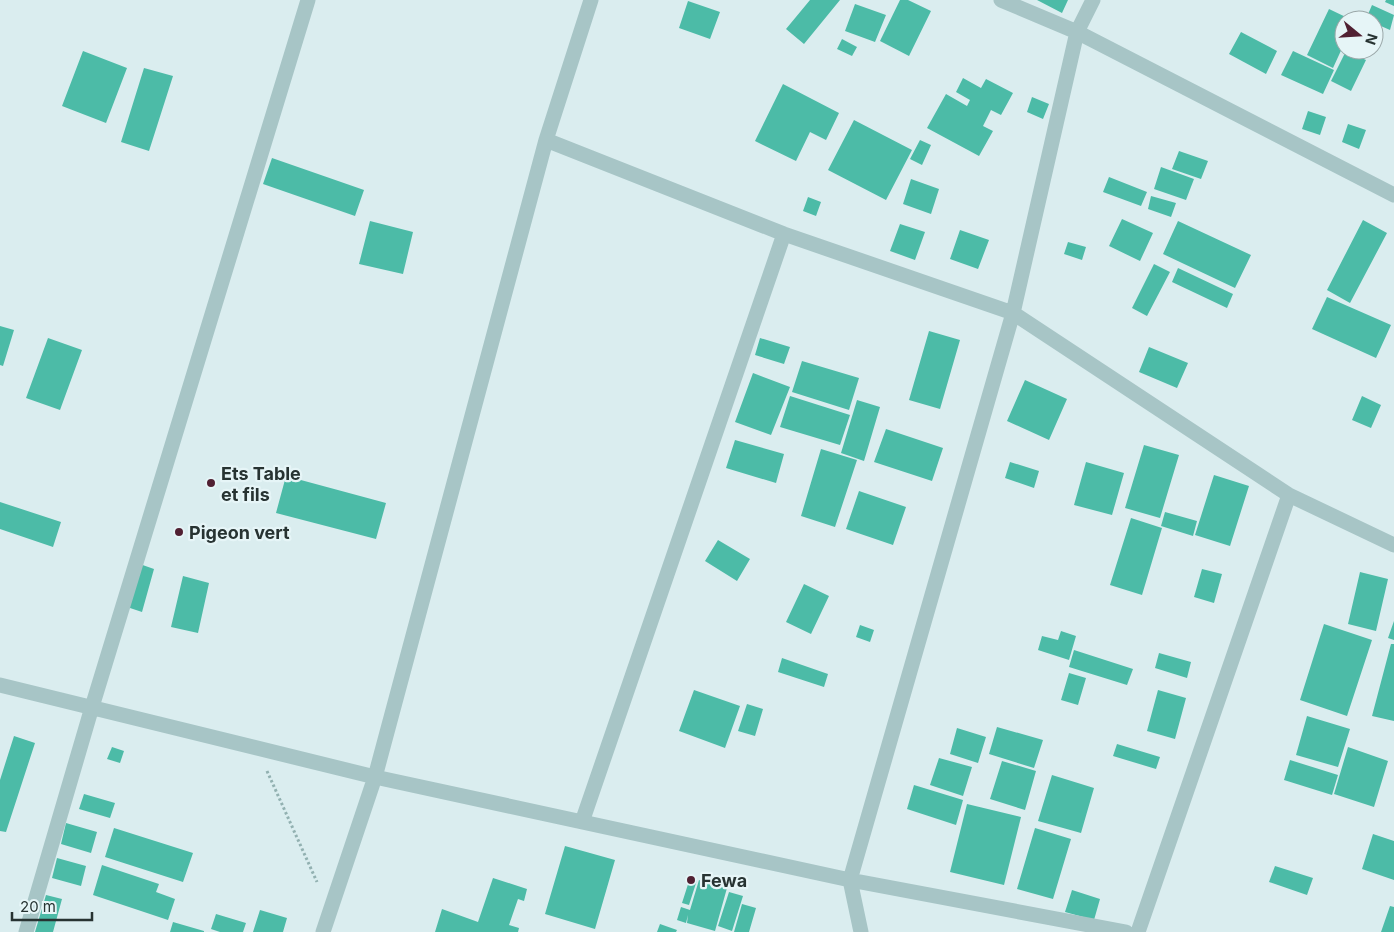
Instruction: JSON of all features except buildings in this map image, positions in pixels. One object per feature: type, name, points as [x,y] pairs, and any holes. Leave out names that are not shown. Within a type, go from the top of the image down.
[{"type":"street","points":[[26,932],[92,707],[308,0]]},
{"type":"street","points":[[323,932],[375,777],[546,140],[591,0]]},
{"type":"street","points":[[1001,0],[1076,32],[1394,195]]},
{"type":"street","points":[[862,932],[850,880],[1012,313],[1076,32],[1093,0]]},
{"type":"street","points":[[546,140],[784,234],[1012,313],[1289,495],[1394,546]]},
{"type":"street","points":[[582,822],[784,234]]},
{"type":"street","points":[[1138,932],[1289,495]]},
{"type":"street","points":[[0,685],[375,777],[850,880],[1126,932]]},
{"type":"path","points":[[256,748],[330,909]]},
{"type":"place","name":"Ets Table et fils","points":[[211,483]]},
{"type":"place","name":"Pigeon vert","points":[[179,532]]},
{"type":"place","name":"Fewa","points":[[691,880]]}]
